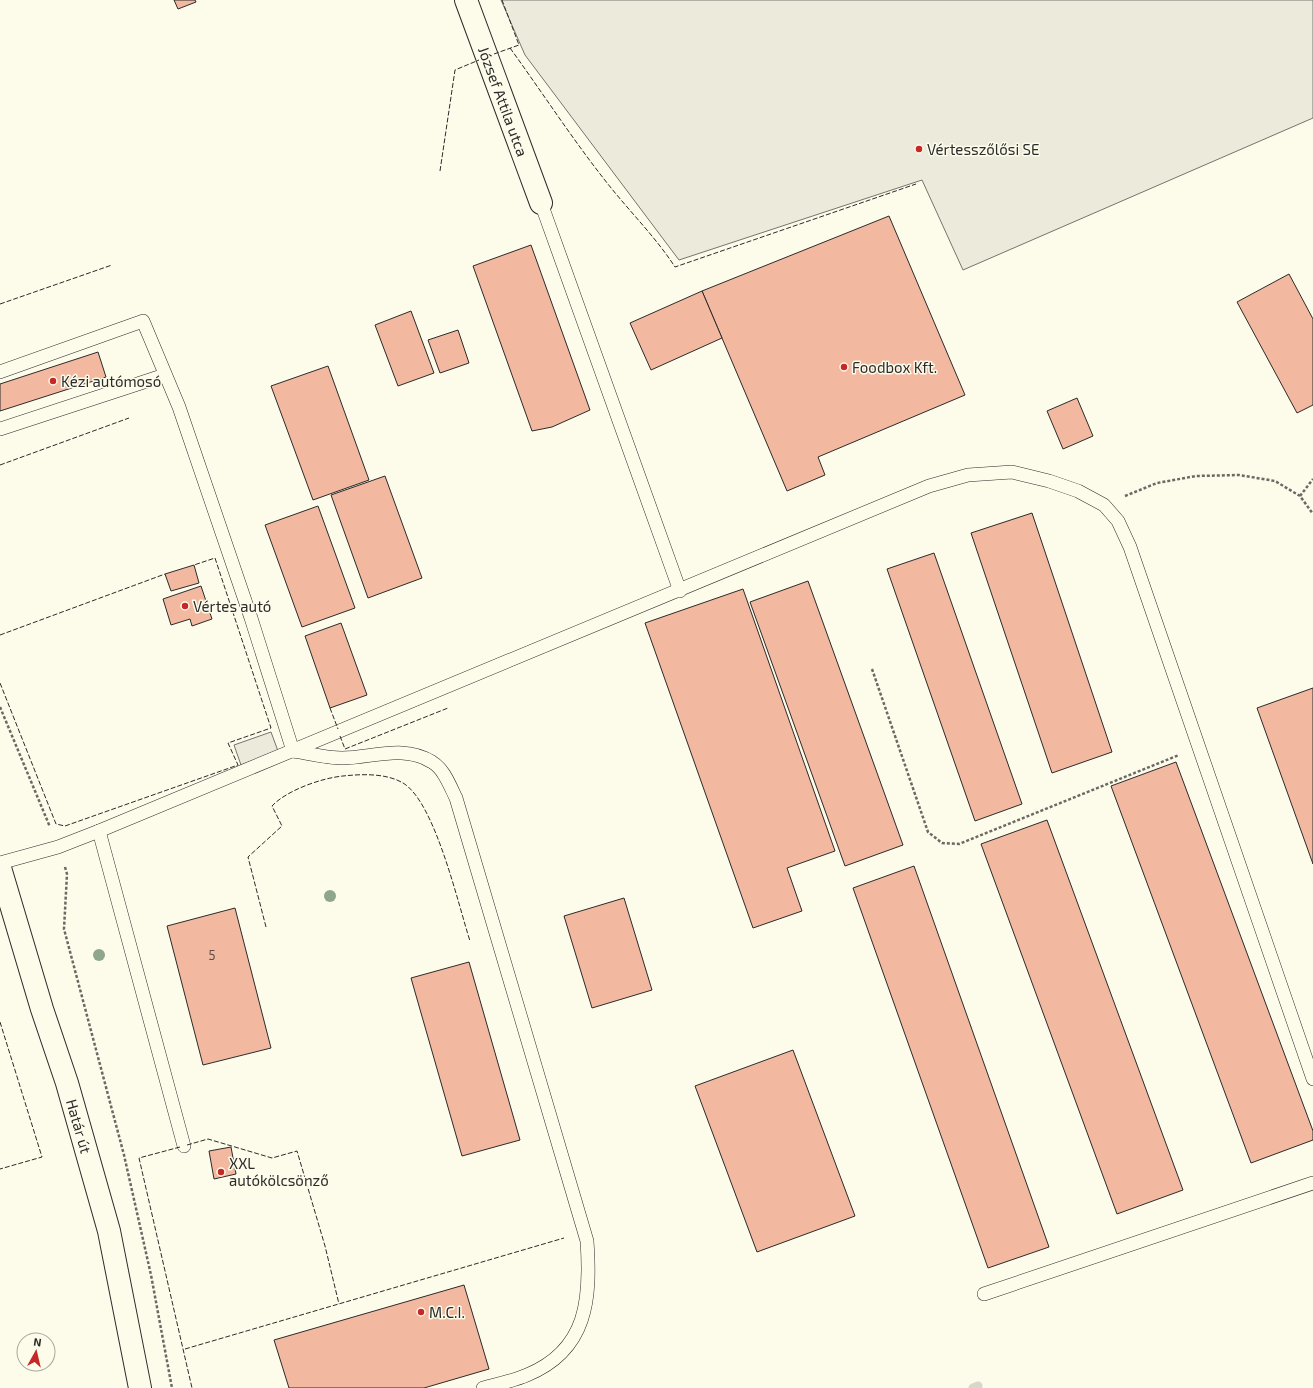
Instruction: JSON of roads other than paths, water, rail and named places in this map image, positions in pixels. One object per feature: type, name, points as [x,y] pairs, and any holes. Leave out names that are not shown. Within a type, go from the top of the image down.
[{"type":"main road","name":"József Attila utca","points":[[466,0],[542,203]]},
{"type":"main road","name":"Határ út","points":[[0,868],[42,1009],[66,1083],[109,1230],[140,1388]]},
{"type":"lane","points":[[542,203],[680,591]]},
{"type":"lane","points":[[0,372],[143,321],[179,407],[224,537],[293,751]]},
{"type":"lane","points":[[0,429],[165,375]]},
{"type":"lane","points":[[0,863],[58,848],[680,591],[929,486],[968,475],[1012,472],[1049,481],[1078,491],[1104,506],[1118,521],[1130,547],[1313,1079]]},
{"type":"lane","points":[[293,751],[342,758],[394,752],[414,754],[433,762],[445,777],[458,805],[587,1241],[589,1271],[587,1303],[577,1335],[556,1358],[528,1375],[483,1388]]},
{"type":"lane","points":[[99,831],[184,1146]]},
{"type":"lane","points":[[984,1294],[1313,1184]]},
{"type":"waterway","points":[[973,1388],[978,1386]]},
{"type":"place","name":"Vértesszőlősi SE","points":[[919,149]]},
{"type":"place","name":"Foodbox Kft.","points":[[844,367]]},
{"type":"place","name":"Kézi autómosó","points":[[53,381]]},
{"type":"place","name":"Vértes autó","points":[[185,606]]},
{"type":"place","name":"XXL autókölcsönző","points":[[221,1172]]},
{"type":"place","name":"M.C.I.","points":[[421,1312]]}]
